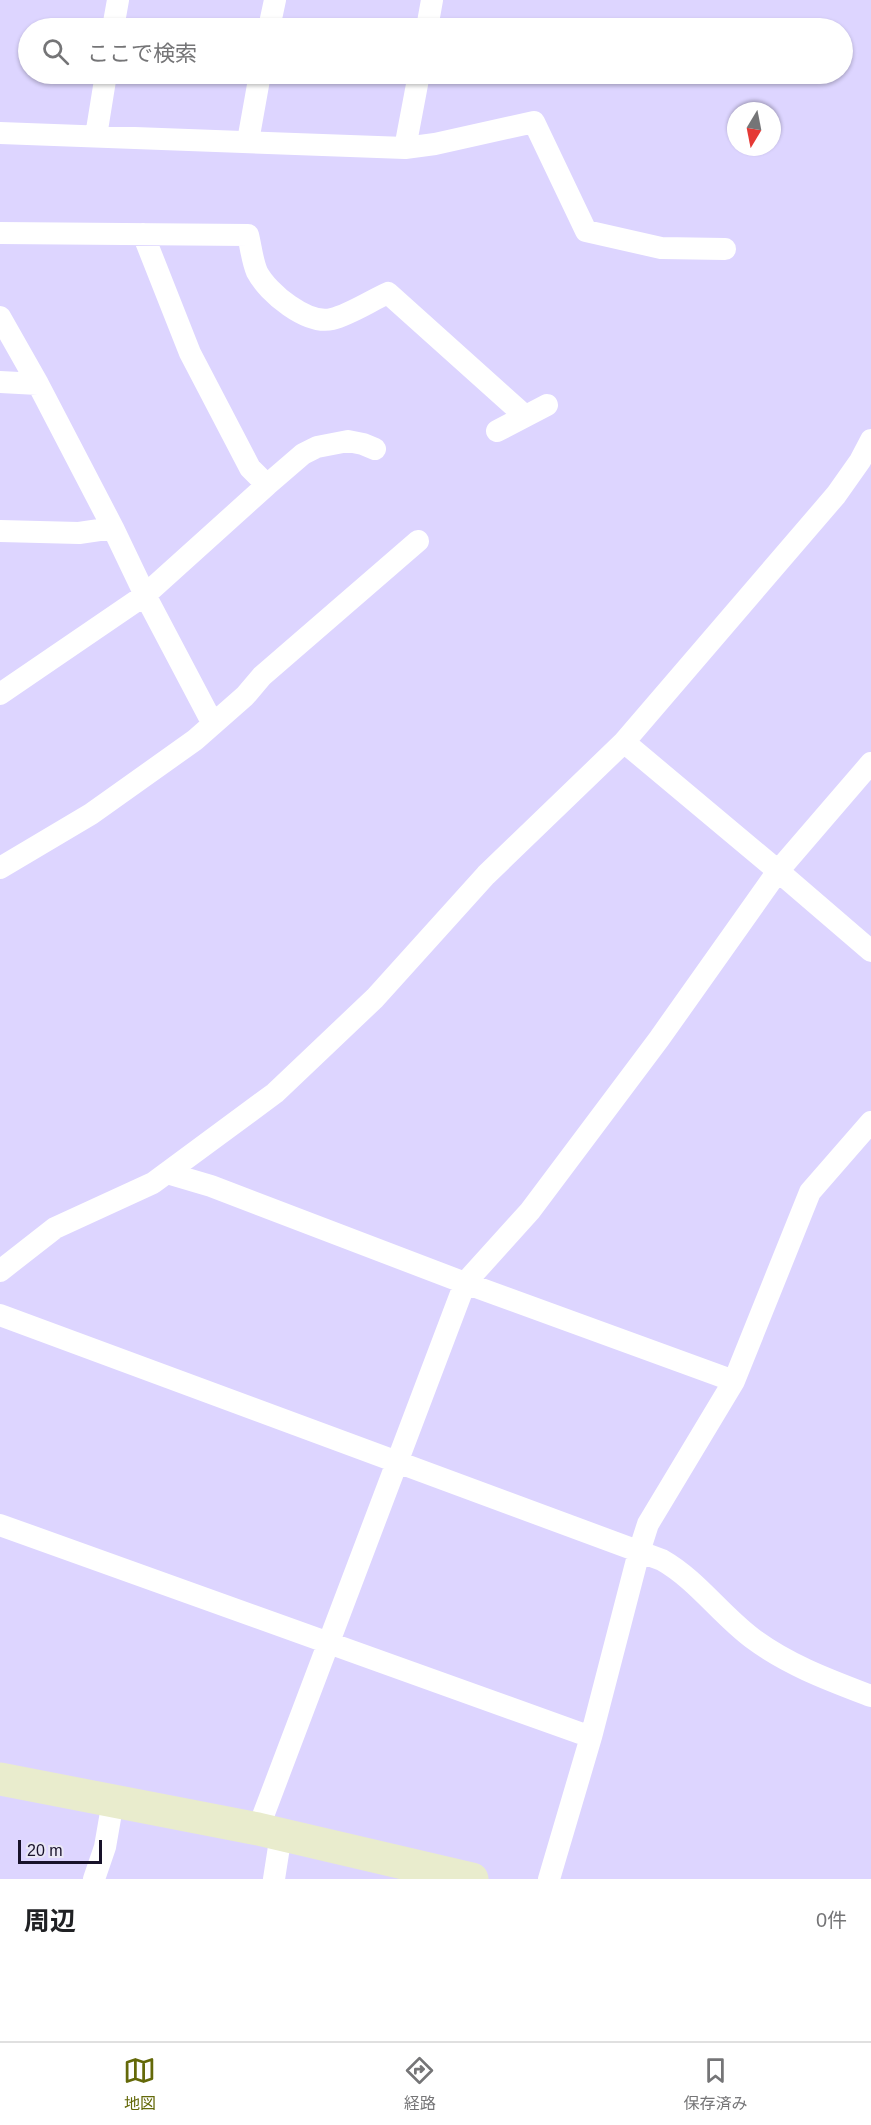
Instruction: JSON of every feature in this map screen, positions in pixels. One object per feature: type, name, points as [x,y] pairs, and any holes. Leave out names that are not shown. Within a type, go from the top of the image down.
[{"type":"street","points":[[115,18],[118,0]]},
{"type":"street","points":[[271,18],[275,0]]},
{"type":"street","points":[[429,18],[432,0]]},
{"type":"street","points":[[96,136],[104,84]]},
{"type":"street","points":[[248,141],[258,84]]},
{"type":"street","points":[[405,148],[416,84]]},
{"type":"street","points":[[0,133],[405,148],[435,144],[534,122],[586,231],[661,248],[725,249]]},
{"type":"street","points":[[0,233],[248,235],[254,264],[259,275],[283,301],[312,319],[333,319],[388,293],[525,416]]},
{"type":"street","points":[[143,234],[190,352],[250,468],[267,484]]},
{"type":"street","points":[[0,317],[38,384],[113,528],[145,596],[213,724]]},
{"type":"street","points":[[0,382],[38,384]]},
{"type":"street","points":[[497,431],[547,405]]},
{"type":"street","points":[[0,1271],[55,1228],[153,1183],[167,1173],[275,1093],[375,998],[486,875],[624,742],[836,495],[860,461],[871,440]]},
{"type":"street","points":[[0,694],[145,596],[293,461],[317,447],[348,441],[375,449]]},
{"type":"street","points":[[0,531],[79,533],[113,528]]},
{"type":"street","points":[[0,868],[91,814],[195,740],[245,696],[262,676],[418,541]]},
{"type":"street","points":[[624,742],[871,951]]},
{"type":"street","points":[[274,1879],[269,1832],[328,1642],[465,1283],[530,1211],[659,1039],[778,871],[871,763]]},
{"type":"street","points":[[549,1879],[591,1737],[648,1524],[734,1381],[810,1192],[871,1122]]},
{"type":"street","points":[[167,1173],[211,1186],[465,1283],[734,1381]]},
{"type":"street","points":[[0,1315],[662,1560],[679,1570],[751,1637],[777,1655],[817,1676],[871,1696]]},
{"type":"street","points":[[0,1525],[591,1737]]},
{"type":"street","points":[[0,1779],[269,1832],[453,1877]]},
{"type":"street","points":[[94,1879],[105,1847],[113,1801]]}]
